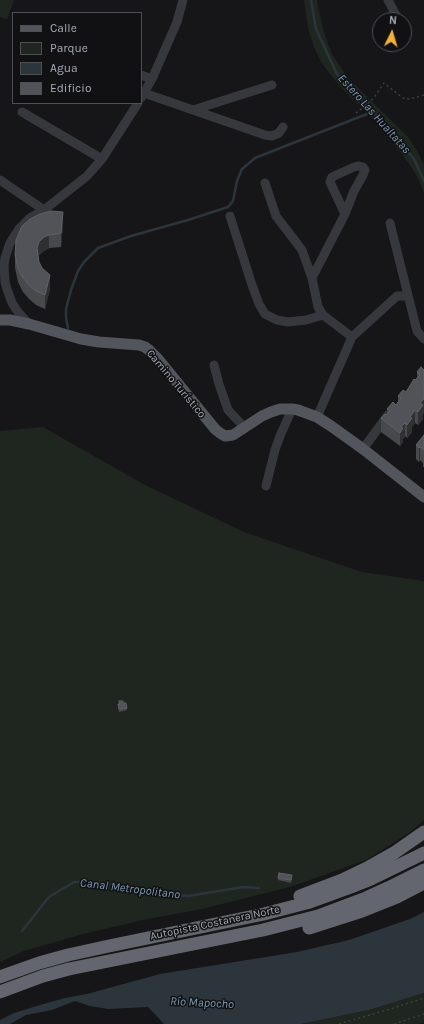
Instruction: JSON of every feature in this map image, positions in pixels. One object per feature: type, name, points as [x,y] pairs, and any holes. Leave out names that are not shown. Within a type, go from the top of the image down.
[{"type":"highway","points":[[233,920],[304,895],[356,874],[394,853],[424,832]]},
{"type":"highway","name":"Autopista Costanera Norte","points":[[0,977],[68,955],[289,908],[331,895],[371,879],[424,853]]},
{"type":"highway","name":"Autopista Costanera Norte","points":[[0,992],[43,976],[69,969],[235,936],[290,924],[318,916],[344,907],[388,888],[424,870]]},
{"type":"highway","points":[[235,936],[299,930],[322,924],[380,904],[424,883]]},
{"type":"main road","name":"Camino Turístico","points":[[9,317],[81,339],[145,347],[154,355],[208,422],[217,432],[225,436],[236,434],[262,416],[280,409],[292,409],[317,417],[363,449],[424,497]]},
{"type":"street","points":[[182,0],[177,22],[143,96],[193,110],[265,135],[272,136],[279,133],[283,127]]},
{"type":"street","points":[[388,0],[394,12]]},
{"type":"street","points":[[142,75],[152,79]]},
{"type":"street","points":[[193,110],[272,85]]},
{"type":"street","points":[[9,317],[9,296],[5,282],[3,258],[10,243],[19,229],[30,218],[44,210],[87,176],[102,159],[137,104]]},
{"type":"street","points":[[22,112],[102,159]]},
{"type":"street","points":[[312,278],[345,214],[354,191],[364,175],[365,170],[363,167],[354,167],[332,177],[330,182],[345,214]]},
{"type":"street","points":[[0,180],[44,210]]},
{"type":"street","points":[[265,183],[276,216],[302,250],[312,278],[318,307],[322,315],[352,337]]},
{"type":"street","points":[[230,216],[252,285],[259,304],[265,314],[277,320],[288,322],[306,320],[322,315]]},
{"type":"street","points":[[390,223],[407,296],[417,331],[424,339]]},
{"type":"street","points":[[317,417],[352,337],[397,296],[407,296]]},
{"type":"street","points":[[214,365],[228,410],[245,428]]},
{"type":"street","points":[[266,486],[275,450],[292,409]]},
{"type":"street","points":[[363,449],[392,409]]},
{"type":"path","points":[[356,113],[373,99],[384,83],[403,98],[410,99],[424,95]]},
{"type":"path","points":[[339,1024],[424,998]]},
{"type":"path","points":[[394,1024],[424,1014]]},
{"type":"green space","points":[[0,0],[14,0],[7,19],[0,17]]},
{"type":"green space","points":[[304,0],[317,0],[322,25],[332,54],[347,77],[409,138],[424,164],[424,194],[419,180],[410,165],[381,127],[338,84],[321,62],[308,28]]},
{"type":"green space","points":[[43,427],[145,485],[244,532],[362,572],[424,581],[424,820],[409,833],[366,860],[290,887],[202,909],[148,919],[83,934],[24,951],[0,962],[0,431]]},
{"type":"green space","points":[[424,993],[424,1022],[418,1024],[301,1024],[369,1010]]},
{"type":"water","name":"Río Mapocho","points":[[424,912],[424,993],[369,1010],[301,1024],[164,1024],[148,1007],[108,1009],[90,1006],[75,1001],[52,1010],[26,1015],[10,1024],[0,1024],[0,1020],[14,1013],[65,998],[87,994],[160,974],[297,952],[349,940],[410,919]]},
{"type":"building","points":[[51,211],[63,212],[61,233],[44,237],[39,242],[37,248],[39,262],[42,268],[50,275],[45,295],[36,291],[23,278],[18,268],[15,255],[16,240],[22,226],[30,219]]},
{"type":"building","points":[[421,367],[424,370],[424,399],[420,403],[423,405],[418,412],[415,410],[407,425],[405,423],[401,427],[403,428],[400,433],[381,418],[390,411],[387,409],[393,402],[396,405],[401,398],[398,396],[403,390],[406,392],[414,379],[415,380],[420,375],[417,372]]},
{"type":"building","points":[[424,435],[424,450],[416,445]]},
{"type":"building","points":[[119,701],[126,703],[127,708],[119,709]]},
{"type":"building","points":[[279,873],[292,875],[291,880],[278,878]]},
{"type":"waterway","name":"Estero Las Hualtatas","points":[[311,0],[316,29],[337,74],[387,126],[414,159],[424,181]]},
{"type":"waterway","points":[[68,328],[66,309],[78,271],[84,262],[98,248],[131,236],[228,207],[233,201],[237,181],[242,169],[255,158],[372,112]]},
{"type":"waterway","name":"Canal Metropolitano","points":[[22,931],[49,897],[74,882],[95,882],[123,886],[146,892],[188,896],[243,887],[259,888]]}]
